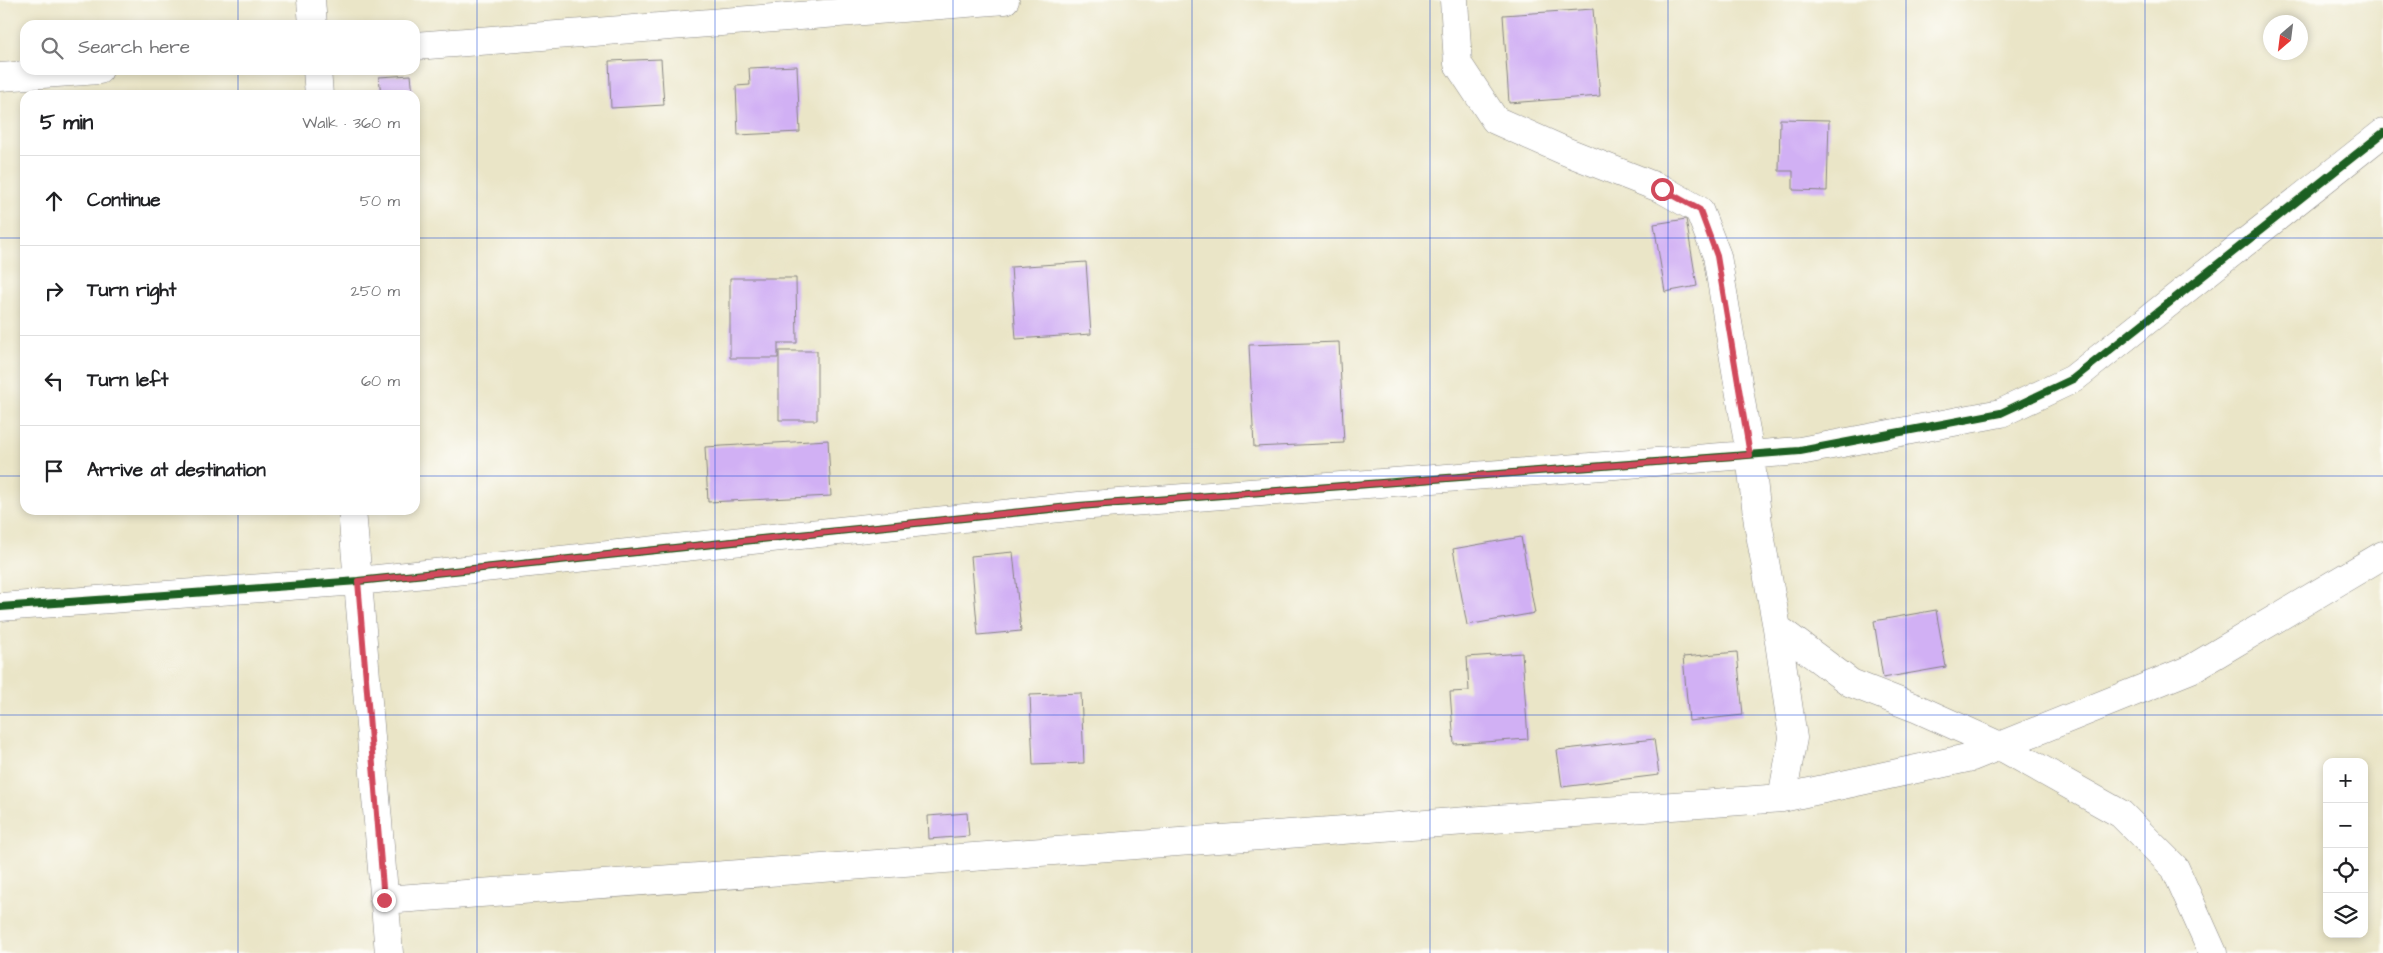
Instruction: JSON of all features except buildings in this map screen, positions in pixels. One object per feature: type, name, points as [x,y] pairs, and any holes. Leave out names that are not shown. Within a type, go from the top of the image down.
[{"type":"street","points":[[311,0],[313,20]]},
{"type":"street","points":[[420,46],[1005,0]]},
{"type":"street","points":[[1454,0],[1458,64],[1495,120],[1565,152],[1662,189],[1700,210],[1717,256],[1750,455],[1758,523],[1777,628],[1793,738],[1782,798]]},
{"type":"street","points":[[0,77],[28,75]]},
{"type":"street","points":[[316,75],[318,90]]},
{"type":"street","points":[[0,607],[358,581],[1078,506],[1800,451],[2001,413],[2073,380],[2383,133]]},
{"type":"street","points":[[352,515],[389,953]]},
{"type":"street","points":[[384,900],[1782,798],[1972,757],[2191,669],[2383,555]]},
{"type":"street","points":[[1777,628],[1851,683],[1918,709],[2000,746],[2121,814],[2175,868],[2213,953]]},
{"type":"cycle path","points":[[0,607],[358,581],[1079,506],[1800,451],[2001,413],[2073,379],[2383,133]]},
{"type":"route","points":[[384,900],[358,581],[1078,506],[1750,455],[1717,256],[1700,210],[1662,189]]}]
